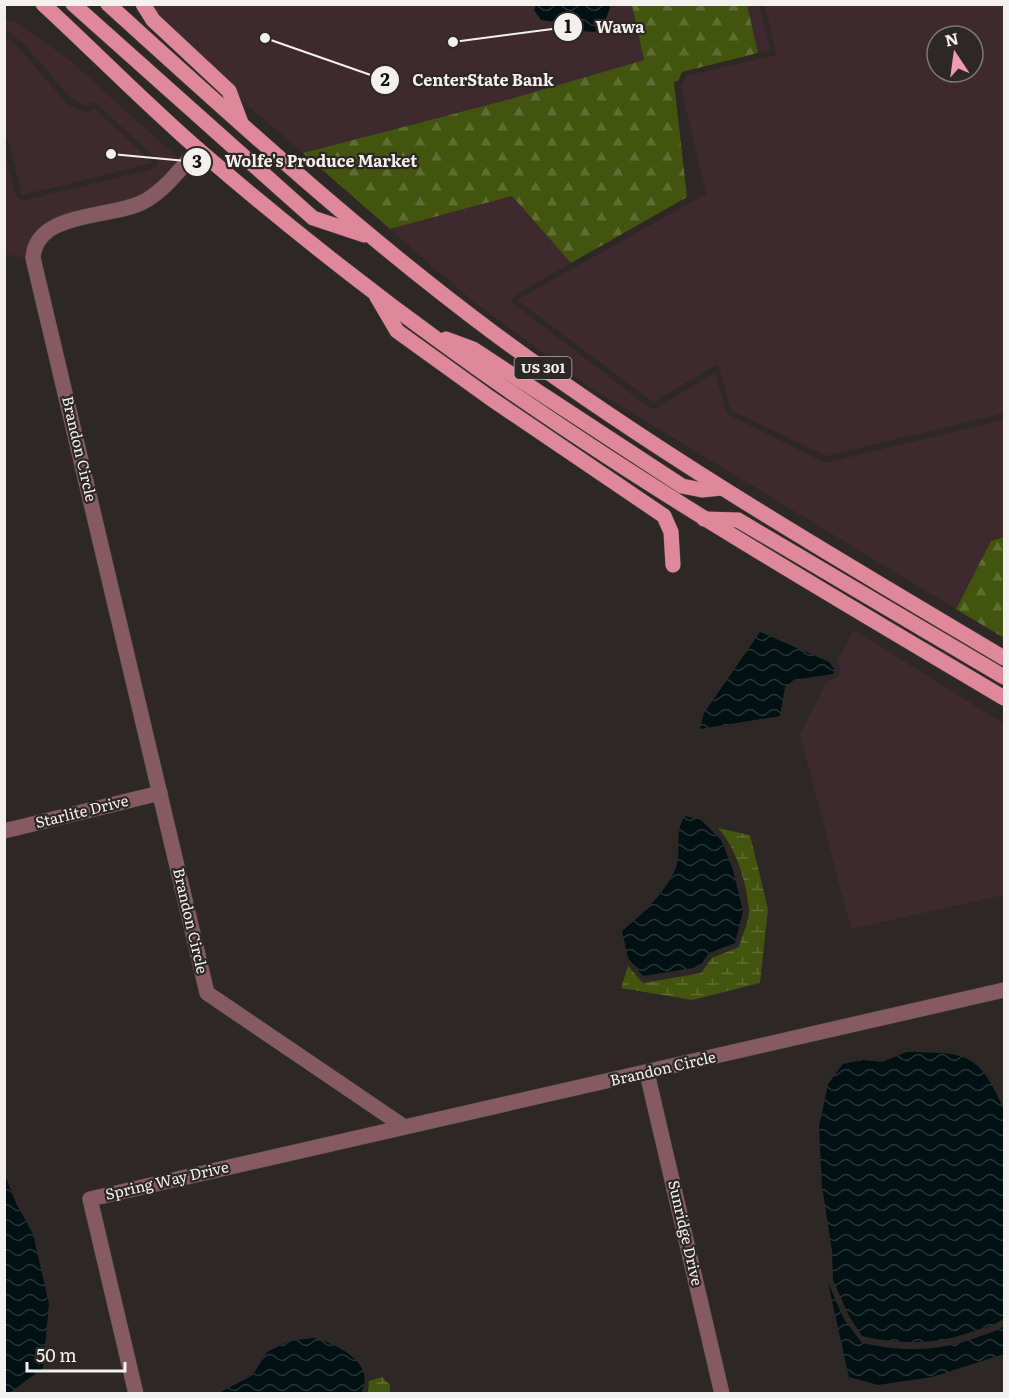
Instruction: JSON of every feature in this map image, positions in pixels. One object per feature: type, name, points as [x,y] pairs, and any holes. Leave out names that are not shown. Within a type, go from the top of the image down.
[{"type":"main road","name":"US 301","points":[[43,4],[198,149],[261,203],[429,333],[566,430],[701,519],[1005,698]]},
{"type":"main road","points":[[73,4],[313,218],[372,238]]},
{"type":"main road","name":"US 301","points":[[108,4],[242,126],[372,238],[551,375],[721,488],[1005,658]]},
{"type":"main road","points":[[143,4],[153,20],[230,91],[242,126]]},
{"type":"main road","points":[[372,290],[397,331],[490,398],[664,516],[671,532],[673,565]]},
{"type":"main road","points":[[429,333],[473,349],[682,486],[702,490],[721,488]]},
{"type":"main road","points":[[701,519],[738,520],[1005,677]]},
{"type":"street","name":"Brandon Circle","points":[[198,149],[163,188],[147,200],[129,208],[53,227],[41,237],[34,250],[36,269],[207,993],[403,1126],[647,1073],[1005,990]]},
{"type":"street","name":"Starlite Drive","points":[[4,831],[160,793]]},
{"type":"street","name":"Sunridge Drive","points":[[647,1073],[722,1394]]},
{"type":"street","name":"Spring Way Drive","points":[[136,1394],[90,1199],[403,1126]]},
{"type":"shaded area","points":[[151,5],[536,5],[536,15],[573,27],[611,5],[632,5],[644,60],[507,100],[303,153],[239,98]]},
{"type":"shaded area","points":[[747,5],[759,5],[770,50],[758,53]]},
{"type":"shaded area","points":[[765,5],[1004,5],[1004,413],[826,456],[731,410],[718,364],[653,402],[517,300],[706,194],[681,87],[686,76],[776,55]]},
{"type":"shaded area","points":[[5,19],[16,22],[67,58],[179,159],[151,188],[135,198],[50,220],[32,238],[27,258],[5,254],[4,149],[16,196],[22,201],[154,169],[159,161],[97,104],[92,102],[86,106],[71,98],[23,43],[5,29]]},
{"type":"shaded area","points":[[5,37],[19,48],[67,104],[87,113],[94,108],[153,163],[22,195],[8,139],[5,140]]},
{"type":"shaded area","points":[[512,196],[571,263],[515,295],[512,303],[650,408],[656,408],[715,373],[727,414],[825,463],[1004,420],[1004,537],[991,541],[956,609],[586,385],[469,298],[390,229]]},
{"type":"shaded area","points":[[854,630],[1004,724],[1004,895],[851,929],[800,734],[827,682],[838,677],[841,669],[837,661]]},
{"type":"green space","points":[[632,5],[747,5],[758,53],[682,72],[678,81],[674,82],[687,197],[571,263],[512,196],[390,229],[303,153],[507,100],[644,60]]},
{"type":"green space","points":[[1004,537],[1004,638],[956,609],[991,541]]},
{"type":"green space","points":[[718,828],[750,835],[768,909],[760,983],[692,1000],[621,988],[628,966],[643,983],[701,973],[712,958],[739,947],[748,919],[748,900],[735,855]]},
{"type":"green space","points":[[382,1377],[390,1385],[390,1393],[368,1393],[369,1381]]},
{"type":"water","points":[[536,4],[611,5],[605,22],[595,32],[580,31],[569,24],[541,20],[534,10]]},
{"type":"water","points":[[760,632],[829,662],[835,670],[833,674],[799,679],[785,687],[780,716],[700,729],[704,713]]},
{"type":"water","points":[[685,816],[701,820],[721,840],[733,870],[743,911],[735,943],[709,953],[699,967],[643,976],[628,958],[622,931],[652,903],[675,870],[681,822]]},
{"type":"water","points":[[907,1052],[944,1053],[969,1060],[978,1066],[987,1077],[1004,1110],[1004,1318],[990,1326],[960,1336],[919,1342],[891,1341],[862,1336],[849,1316],[833,1280],[832,1251],[822,1186],[819,1127],[828,1084],[843,1064],[863,1060],[882,1062]]},
{"type":"water","points":[[4,1173],[16,1203],[33,1234],[49,1304],[43,1368],[8,1394],[4,1393]]},
{"type":"water","points":[[828,1283],[844,1319],[862,1343],[906,1349],[935,1348],[963,1342],[1004,1326],[1004,1354],[932,1377],[878,1385],[849,1377]]},
{"type":"water","points":[[314,1338],[343,1350],[359,1364],[364,1373],[365,1382],[361,1393],[219,1393],[253,1375],[267,1352],[289,1341]]},
{"type":"place","name":"CenterState Bank","points":[[265,38]]},
{"type":"place","name":"Wawa","points":[[453,42]]},
{"type":"place","name":"Wolfe's Produce Market","points":[[111,154]]}]
